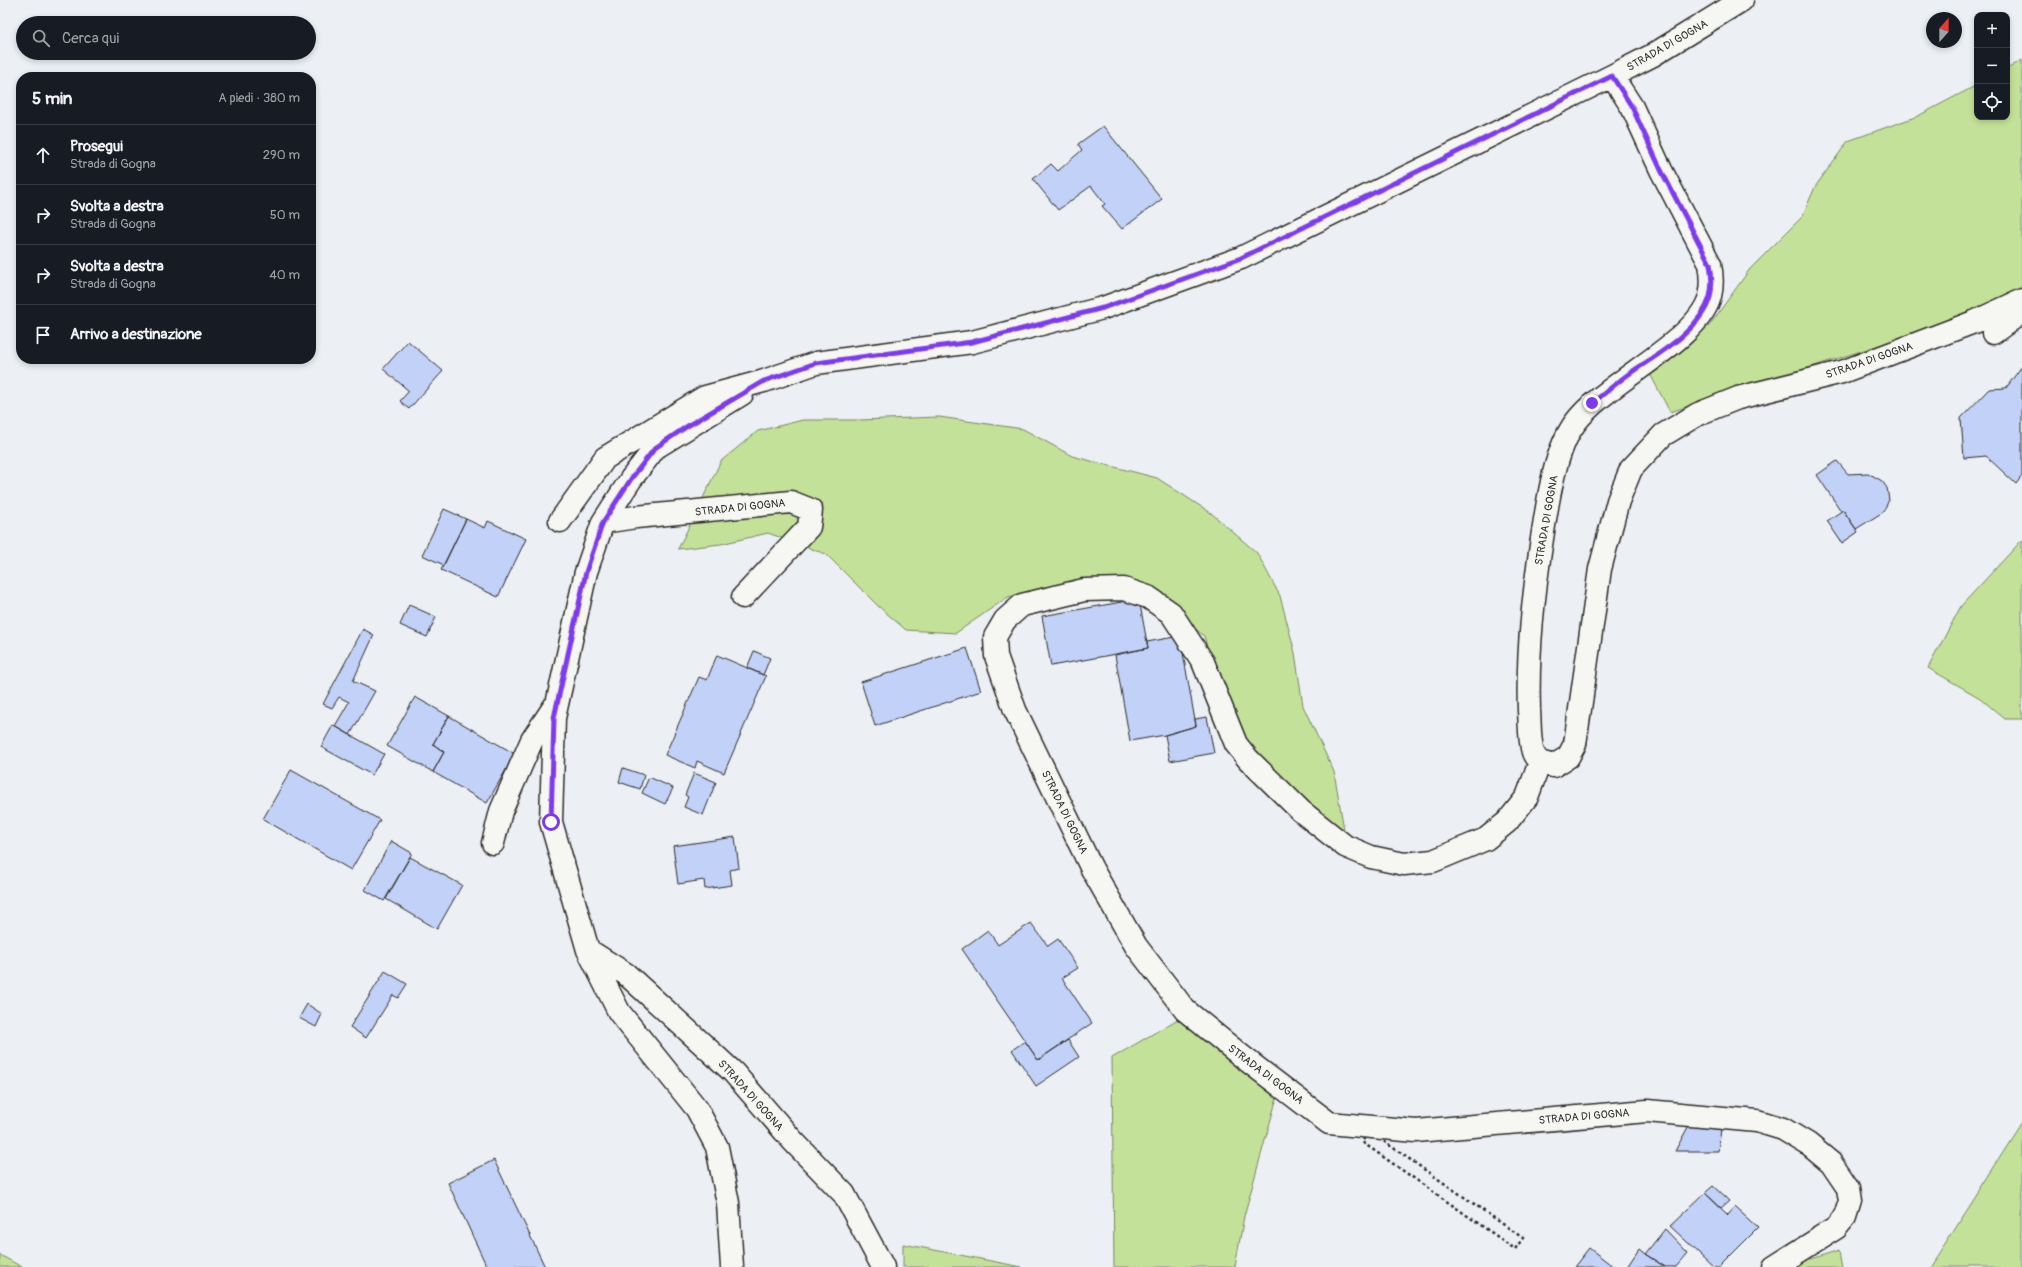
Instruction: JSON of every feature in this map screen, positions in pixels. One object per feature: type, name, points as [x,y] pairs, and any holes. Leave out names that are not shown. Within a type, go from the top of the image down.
[{"type":"street","name":"STRADA DI GOGNA","points":[[560,521],[605,458],[705,397],[764,381],[816,363],[972,342],[1103,308],[1241,258],[1654,55],[1742,0]]},
{"type":"street","name":"STRADA DI GOGNA","points":[[1612,76],[1632,107],[1661,170],[1710,264],[1713,280],[1710,298],[1701,315],[1680,338],[1592,403],[1574,424],[1559,455],[1548,497],[1537,568],[1531,630],[1528,685],[1530,728],[1533,753],[1540,762],[1553,766],[1568,757],[1574,744],[1600,568],[1618,501],[1631,469],[1663,435],[1698,414],[1738,398],[1842,372],[1974,322],[2021,300],[2022,312],[1993,333]]},
{"type":"street","name":"STRADA DI GOGNA","points":[[732,1267],[728,1203],[717,1147],[697,1109],[619,1012],[588,950],[551,822],[554,718],[586,572],[603,522],[631,479],[655,448],[689,425],[764,381]]},
{"type":"street","name":"STRADA DI GOGNA","points":[[603,522],[636,517],[791,502],[811,510],[809,527],[743,597]]},
{"type":"street","name":"STRADA DI GOGNA","points":[[1540,762],[1527,797],[1514,816],[1486,839],[1433,862],[1404,864],[1371,857],[1345,846],[1301,811],[1248,759],[1236,744],[1203,662],[1171,613],[1148,598],[1124,589],[1104,589],[1084,590],[1045,599],[1022,605],[1005,620],[994,636],[996,656],[1015,710],[1092,869],[1136,946],[1185,1010],[1244,1058],[1329,1123],[1416,1131],[1647,1111],[1757,1121],[1783,1129],[1808,1144],[1831,1163],[1848,1188],[1850,1201],[1845,1217],[1836,1228],[1774,1267]]},
{"type":"street","name":"STRADA DI GOGNA","points":[[493,843],[501,811],[532,740],[556,705]]},
{"type":"street","name":"STRADA DI GOGNA","points":[[588,950],[626,974],[733,1072],[793,1141],[844,1194],[882,1267]]},
{"type":"path","points":[[1369,1131],[1523,1238],[1515,1249],[1362,1142],[1369,1131]]},
{"type":"green space","points":[[2022,60],[2022,292],[1996,308],[1670,412],[1649,372],[1709,326],[1750,269],[1802,217],[1815,187],[1848,141],[1918,116],[1974,87],[1974,120],[2010,120],[2010,67]]},
{"type":"green space","points":[[939,417],[1023,429],[1072,456],[1157,478],[1211,513],[1257,553],[1280,596],[1295,653],[1303,706],[1334,772],[1346,841],[1231,731],[1204,636],[1160,599],[1108,579],[1045,587],[1008,597],[956,633],[906,630],[877,605],[826,554],[768,533],[721,544],[678,549],[721,461],[758,431],[803,420],[860,420]]},
{"type":"green space","points":[[2022,540],[2022,719],[2005,719],[1980,698],[1928,668],[1961,606]]},
{"type":"green space","points":[[1178,1019],[1244,1058],[1279,1090],[1244,1216],[1235,1267],[1114,1267],[1112,1058]]},
{"type":"green space","points":[[2022,1122],[2022,1267],[1929,1267]]},
{"type":"green space","points":[[903,1244],[1022,1267],[903,1267]]},
{"type":"green space","points":[[1839,1250],[1842,1267],[1786,1267]]},
{"type":"green space","points":[[0,1255],[20,1266],[22,1267],[0,1267]]},
{"type":"building","points":[[1103,126],[1162,199],[1122,229],[1102,206],[1105,204],[1091,186],[1058,210],[1033,179],[1051,164],[1058,171],[1082,150],[1078,144]]},
{"type":"building","points":[[408,341],[443,371],[409,409],[400,401],[409,391],[383,369]]},
{"type":"building","points":[[2022,366],[2022,476],[2016,484],[1986,456],[1964,458],[1961,418],[1989,389],[2006,388]]},
{"type":"building","points":[[1837,461],[1848,474],[1868,473],[1882,481],[1887,488],[1889,500],[1883,512],[1856,529],[1843,510],[1841,511],[1817,475]]},
{"type":"building","points":[[444,509],[466,519],[444,565],[422,555]]},
{"type":"building","points":[[1843,510],[1858,532],[1842,543],[1827,521]]},
{"type":"building","points":[[466,519],[485,528],[488,521],[526,539],[498,597],[441,570]]},
{"type":"building","points":[[1139,599],[1148,648],[1051,666],[1042,616]]},
{"type":"building","points":[[409,605],[436,617],[427,637],[400,625]]},
{"type":"building","points":[[363,629],[374,635],[353,681],[375,691],[350,735],[335,726],[349,702],[339,697],[332,708],[323,704]]},
{"type":"building","points":[[1180,636],[1196,726],[1165,735],[1130,741],[1115,655],[1148,648],[1147,642]]},
{"type":"building","points":[[967,648],[981,691],[875,726],[861,682]]},
{"type":"building","points":[[754,651],[770,658],[763,675],[747,668]]},
{"type":"building","points":[[717,655],[766,676],[724,773],[697,761],[695,768],[665,755],[699,677],[707,680]]},
{"type":"building","points":[[415,697],[449,716],[433,744],[444,752],[433,772],[387,746]]},
{"type":"building","points":[[449,716],[515,754],[487,803],[433,772],[444,752],[433,744]]},
{"type":"building","points":[[1207,717],[1214,753],[1170,761],[1165,735],[1196,726],[1195,719]]},
{"type":"building","points":[[333,725],[384,754],[372,775],[321,747]]},
{"type":"building","points":[[623,768],[644,775],[640,789],[619,782]]},
{"type":"building","points":[[291,770],[380,820],[351,870],[263,819]]},
{"type":"building","points":[[694,773],[716,782],[703,815],[684,807],[688,797],[685,795]]},
{"type":"building","points":[[649,777],[673,788],[665,804],[642,793]]},
{"type":"building","points":[[735,837],[739,868],[730,870],[732,885],[705,889],[704,880],[678,884],[673,846]]},
{"type":"building","points":[[391,841],[412,853],[384,901],[365,890]]},
{"type":"building","points":[[410,857],[462,885],[437,929],[386,899]]},
{"type":"building","points":[[1031,923],[1048,946],[1058,939],[1078,968],[1062,978],[1092,1023],[1038,1060],[962,949],[988,930],[998,945]]},
{"type":"building","points":[[385,971],[407,984],[398,998],[393,995],[366,1038],[350,1027]]},
{"type":"building","points":[[307,1004],[322,1014],[316,1027],[299,1018]]},
{"type":"building","points":[[1068,1040],[1079,1057],[1036,1086],[1012,1050],[1025,1041],[1038,1060]]},
{"type":"building","points":[[1693,1118],[1722,1122],[1718,1151],[1675,1151]]},
{"type":"building","points":[[494,1160],[545,1267],[487,1267],[448,1183]]},
{"type":"building","points":[[1713,1186],[1729,1201],[1721,1208],[1705,1193]]},
{"type":"building","points":[[1705,1193],[1728,1215],[1735,1207],[1758,1228],[1719,1267],[1714,1267],[1670,1226]]},
{"type":"building","points":[[1665,1229],[1688,1253],[1676,1267],[1665,1267],[1645,1254]]},
{"type":"building","points":[[1589,1248],[1614,1267],[1574,1267]]},
{"type":"building","points":[[1639,1249],[1645,1254],[1665,1267],[1627,1267]]},
{"type":"route","points":[[551,822],[554,718],[556,705],[586,572],[603,522],[631,479],[655,448],[689,425],[764,381],[816,363],[972,342],[1103,308],[1241,258],[1612,76],[1632,107],[1661,170],[1710,264],[1713,280],[1710,298],[1701,315],[1680,338],[1592,403]]}]
